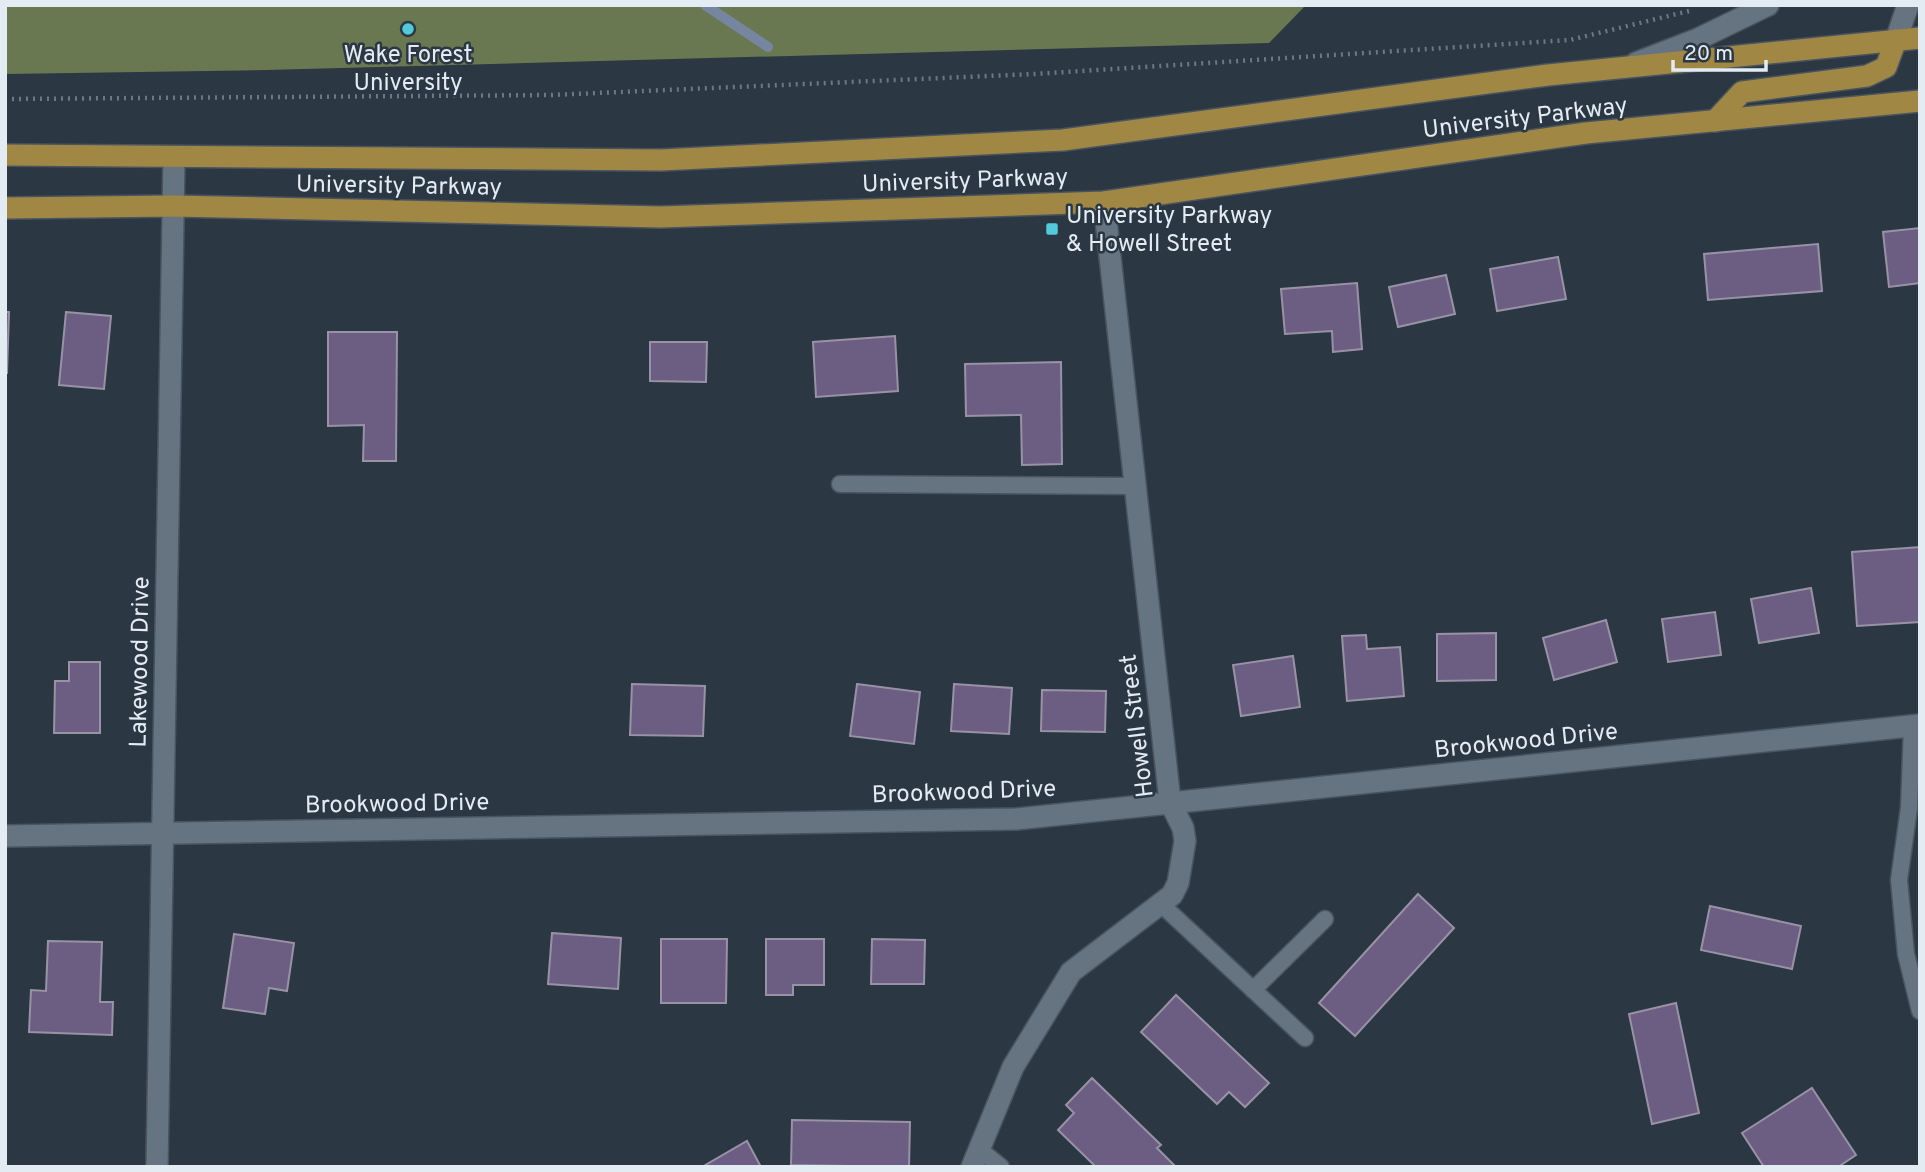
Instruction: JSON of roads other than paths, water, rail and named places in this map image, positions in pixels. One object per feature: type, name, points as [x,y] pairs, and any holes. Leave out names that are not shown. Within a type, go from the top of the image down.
[{"type":"main road","name":"University Parkway","points":[[5,155],[661,160],[1049,140],[1626,67],[1920,38]]},
{"type":"main road","points":[[1715,121],[1742,92],[1867,76],[1886,67],[1896,40]]},
{"type":"main road","name":"University Parkway","points":[[5,208],[174,206],[661,217],[1104,202],[1586,134],[1920,101]]},
{"type":"street","points":[[1626,67],[1698,39],[1768,5]]},
{"type":"street","points":[[1896,40],[1908,5]]},
{"type":"street","name":"Lakewood Drive","points":[[157,1167],[174,158]]},
{"type":"street","name":"Howell Street","points":[[976,1158],[1013,1068],[1071,972],[1103,945],[1162,905],[1178,883],[1185,855],[1183,828],[1170,802],[1104,202]]},
{"type":"street","name":"Brookwood Drive","points":[[5,836],[1017,819],[1916,726]]},
{"type":"lane","points":[[840,484],[1135,485]]},
{"type":"lane","points":[[1916,726],[1899,880],[1906,954],[1920,1011]]},
{"type":"lane","points":[[1162,905],[1305,1038]]},
{"type":"lane","points":[[1253,990],[1325,919]]},
{"type":"lane","points":[[976,1158],[1001,1167]]},
{"type":"waterway","points":[[705,5],[768,47]]},
{"type":"place","name":"Wake Forest University","points":[[408,29]]},
{"type":"place","name":"University Parkway & Howell Street","points":[[1052,229]]}]
